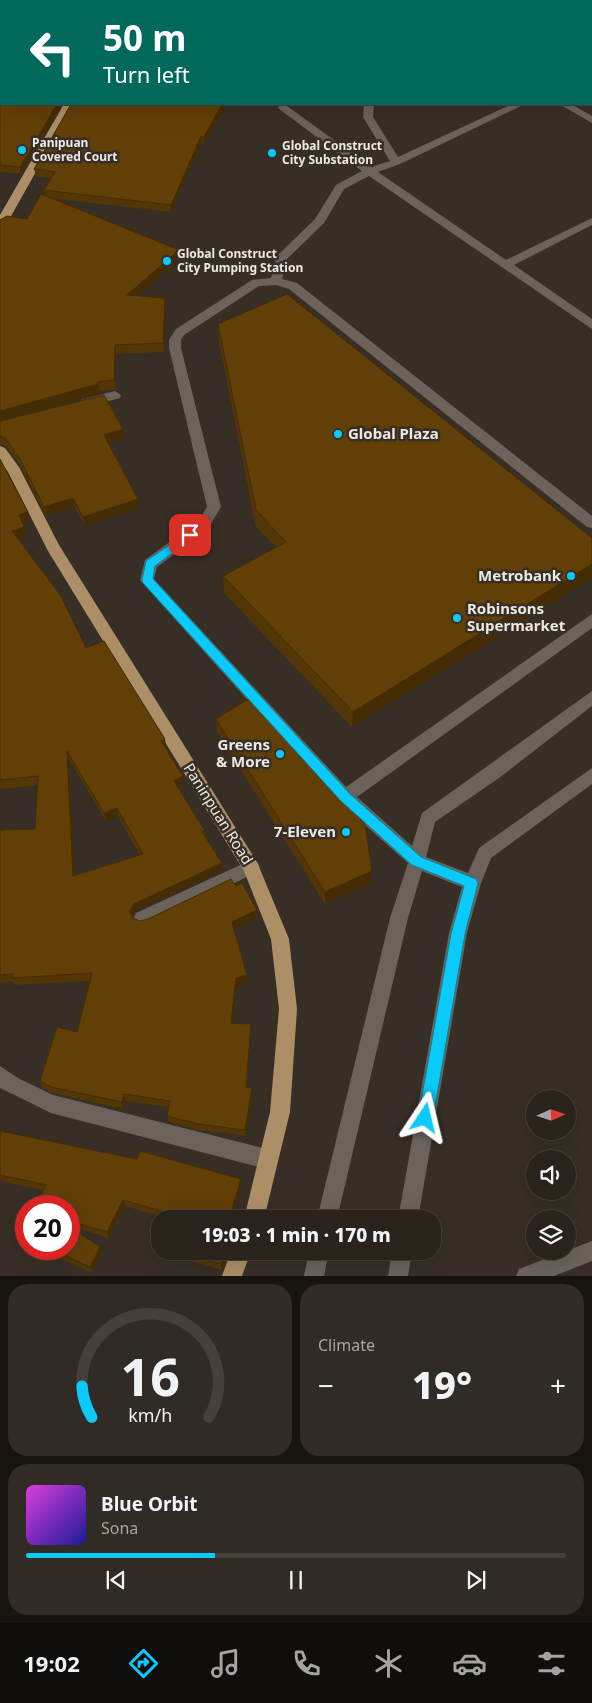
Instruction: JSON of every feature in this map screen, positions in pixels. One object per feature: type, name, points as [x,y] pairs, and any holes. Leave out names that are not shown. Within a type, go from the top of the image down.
[{"type":"main road","points":[[0,225],[68,105]]},
{"type":"main road","name":"Paninpuan Road","points":[[0,450],[14,470],[53,547],[251,866],[280,939],[288,1009],[280,1112],[256,1210]]},
{"type":"main road","points":[[232,1276],[238,1260]]},
{"type":"street","points":[[369,105],[368,117],[396,162]]},
{"type":"street","points":[[276,281],[281,258],[320,220],[340,187],[370,171],[396,162],[518,105]]},
{"type":"street","points":[[566,105],[592,120]]},
{"type":"street","points":[[283,108],[370,171],[592,325]]},
{"type":"street","points":[[505,265],[592,221]]},
{"type":"street","points":[[472,883],[417,861],[345,798],[147,580],[150,564],[203,525],[214,507],[175,348],[175,340],[180,332],[256,283],[276,281],[293,286],[592,523]]},
{"type":"street","points":[[77,405],[115,395]]},
{"type":"street","points":[[345,798],[592,620]]},
{"type":"street","points":[[329,1210],[399,918],[428,818],[493,773],[592,697]]},
{"type":"street","points":[[410,1210],[458,934],[472,883],[485,853],[592,775]]},
{"type":"street","points":[[142,918],[251,866]]},
{"type":"street","points":[[0,1075],[11,1085],[51,1104],[267,1159]]},
{"type":"street","points":[[526,1276],[592,1251]]},
{"type":"street","points":[[314,1276],[317,1260]]},
{"type":"street","points":[[398,1276],[401,1260]]},
{"type":"building","points":[[0,105],[56,105],[20,167],[0,165]]},
{"type":"building","points":[[70,105],[221,105],[204,137],[201,136],[171,205],[44,190],[55,172],[34,169]]},
{"type":"building","points":[[41,194],[179,250],[127,295],[165,298],[163,343],[115,345],[114,380],[97,382],[98,384],[0,411],[0,220],[7,216],[27,219]]},
{"type":"building","name":"Global Plaza","points":[[287,294],[592,538],[592,564],[353,712],[223,576],[286,542],[256,510],[218,324]]},
{"type":"building","points":[[104,395],[123,429],[104,435],[138,499],[83,517],[73,498],[44,507],[19,457],[5,438],[0,436],[0,421]]},
{"type":"building","points":[[0,459],[28,512],[19,515],[24,527],[12,531],[61,596],[86,648],[104,641],[165,739],[161,741],[183,776],[174,781],[205,831],[202,832],[222,863],[134,904],[130,911],[133,918],[140,921],[148,919],[231,879],[236,886],[242,883],[257,910],[232,922],[247,975],[236,978],[231,1023],[251,1024],[246,1087],[252,1088],[245,1130],[198,1124],[167,1116],[170,1101],[124,1094],[122,1102],[51,1087],[40,1081],[57,1027],[77,1032],[92,973],[12,978],[12,974],[0,975],[0,830],[35,829],[38,776],[0,780]],"holes":[[[67,751],[104,813],[117,808],[143,854],[73,876]]]},
{"type":"building","points":[[248,699],[365,824],[372,871],[325,892],[216,719]]},
{"type":"building","points":[[0,1131],[137,1159],[140,1151],[241,1179],[232,1210],[157,1210],[123,1200],[107,1232],[80,1224],[80,1195],[41,1195],[46,1185],[0,1175]]},
{"type":"building","points":[[80,1233],[100,1247],[90,1267],[74,1260],[80,1260]]},
{"type":"building","points":[[206,1260],[223,1260],[221,1264]]},
{"type":"place","name":"Panipuan Covered Court","points":[[22,150]]},
{"type":"place","name":"Global Construct City Substation","points":[[272,153]]},
{"type":"place","name":"Global Construct City Pumping Station","points":[[167,261]]},
{"type":"place","name":"Global Plaza","points":[[338,434]]},
{"type":"place","name":"Metrobank","points":[[571,576]]},
{"type":"place","name":"Robinsons Supermarket","points":[[457,618]]},
{"type":"place","name":"Greens & More","points":[[280,754]]},
{"type":"place","name":"7-Eleven","points":[[346,832]]},
{"type":"route","points":[[190,535],[150,564],[147,580],[345,798],[417,861],[472,883],[458,934],[425,1118]]}]
